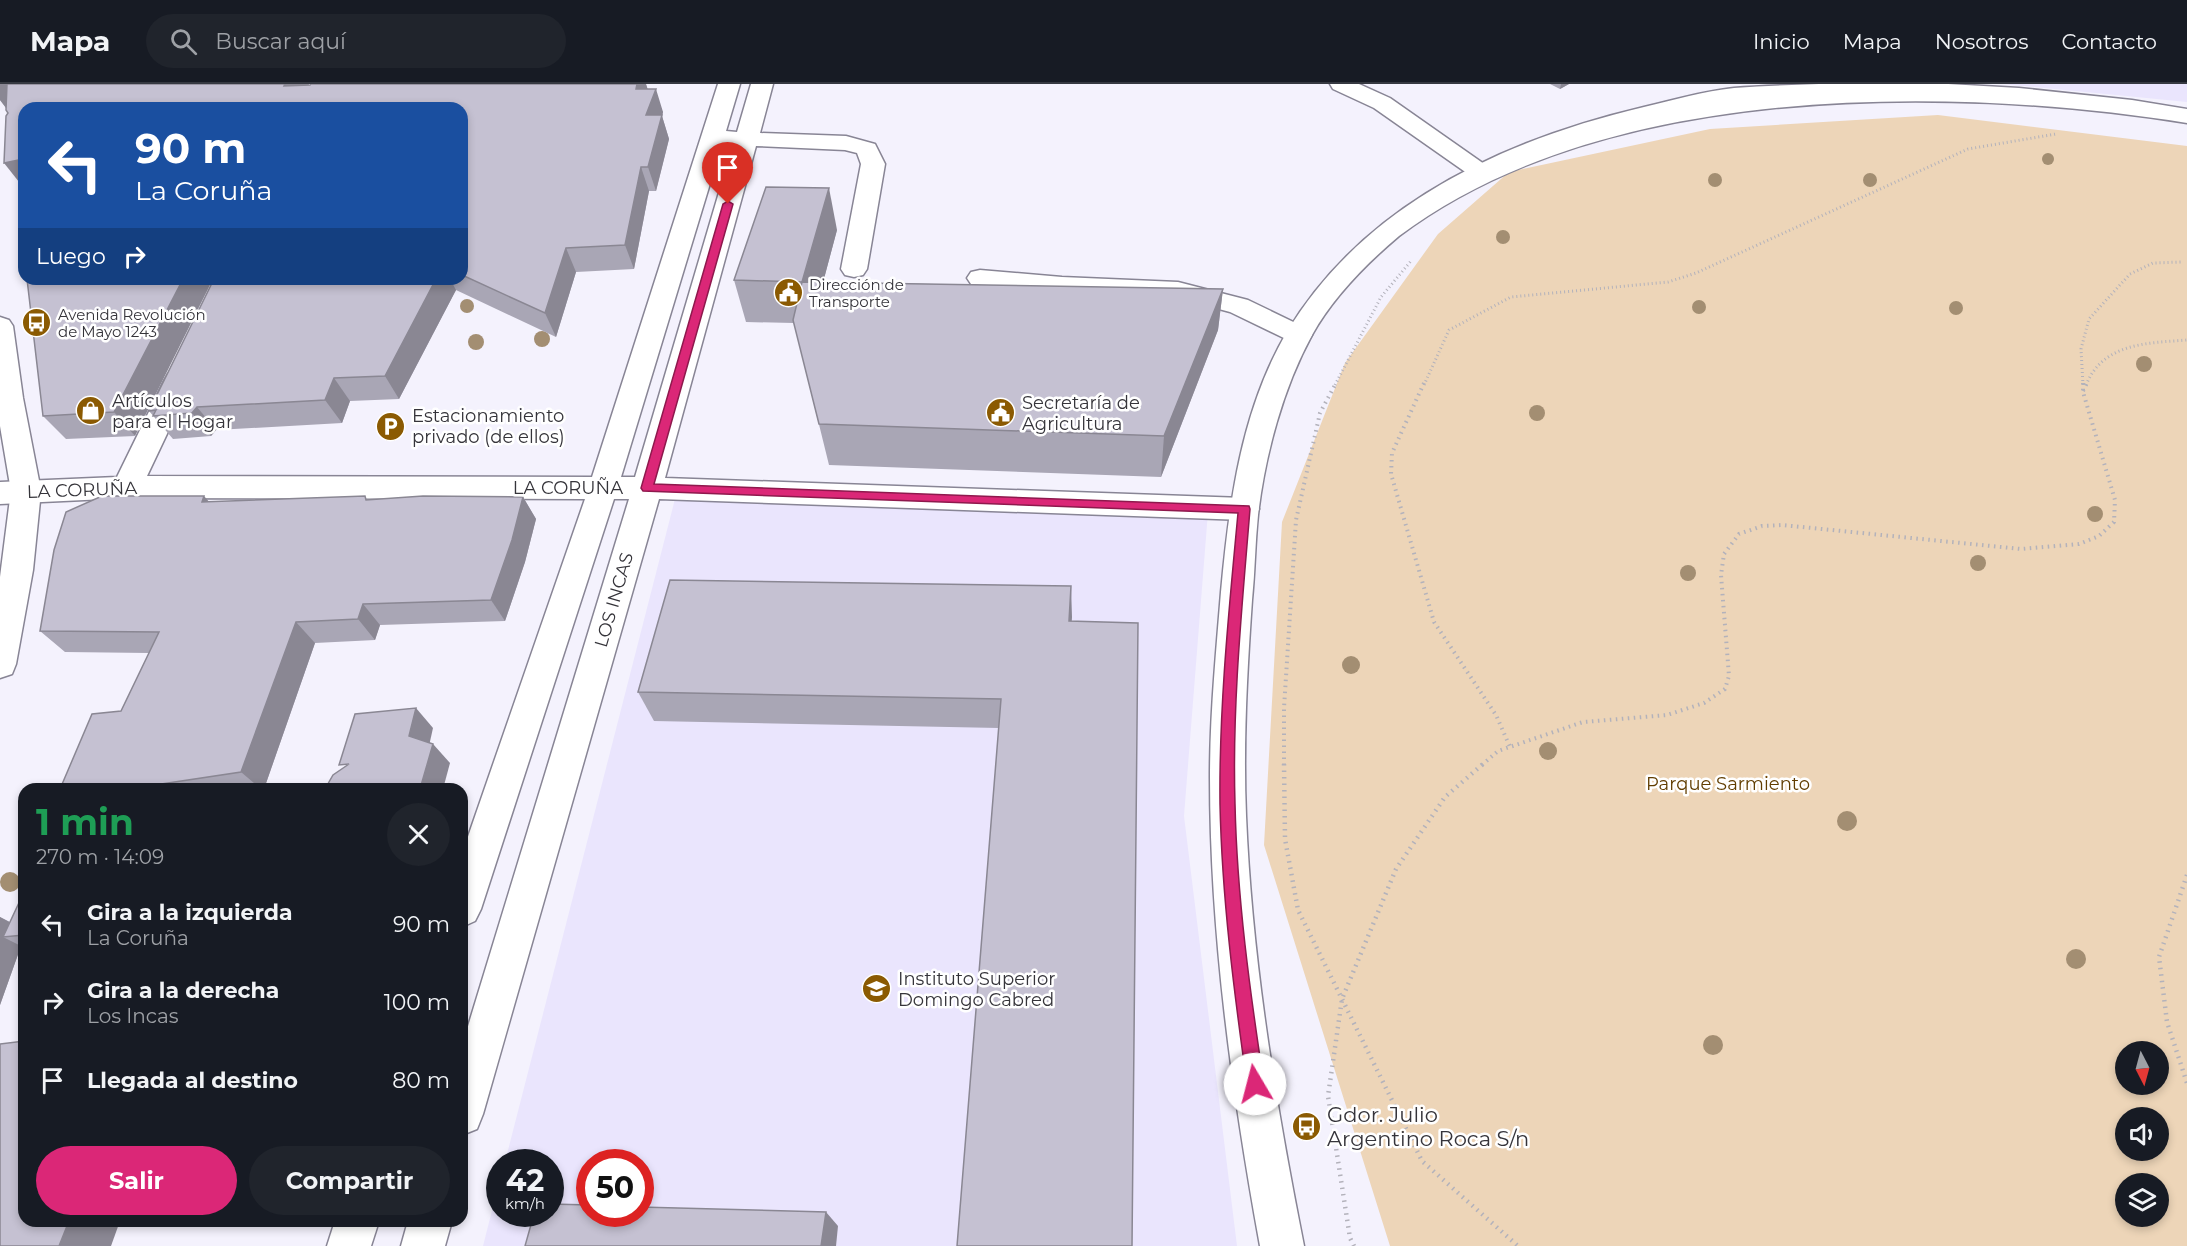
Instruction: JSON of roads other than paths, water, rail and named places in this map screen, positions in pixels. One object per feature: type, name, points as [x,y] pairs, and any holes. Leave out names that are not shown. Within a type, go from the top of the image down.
[{"type":"street","points":[[468,891],[603,488],[729,84]]},
{"type":"street","name":"LOS INCAS","points":[[468,1094],[647,488],[762,84]]},
{"type":"street","points":[[1341,84],[1382,103],[1479,171]]},
{"type":"street","points":[[1282,1246],[1271,1193],[1240,976],[1228,805],[1230,672],[1244,509],[1267,412],[1299,335],[1323,300],[1357,260],[1399,222],[1432,197],[1479,171],[1555,138],[1613,121],[1727,96],[1789,89],[1848,86],[1997,91],[2078,99],[2187,116]]},
{"type":"street","points":[[712,138],[846,143],[867,149],[873,164],[854,269]]},
{"type":"street","points":[[980,278],[1062,285],[1178,290],[1239,306],[1299,335]]},
{"type":"street","points":[[0,326],[9,398],[17,570],[0,661]]},
{"type":"street","points":[[127,487],[187,362]]},
{"type":"street","name":"LA CORUÑA","points":[[13,492],[127,487],[647,488],[1244,509]]},
{"type":"street","points":[[349,1246],[355,1227]]},
{"type":"street","points":[[423,1246],[428,1227]]},
{"type":"place","name":"Dirección de Transporte","points":[[788,293]]},
{"type":"place","name":"Avenida Revolución de Mayo 1243","points":[[37,323]]},
{"type":"place","name":"Artículos para el Hogar","points":[[91,411]]},
{"type":"place","name":"Secretaría de Agricultura","points":[[1001,413]]},
{"type":"place","name":"Estacionamiento privado (de ellos)","points":[[391,426]]},
{"type":"place","name":"Instituto Superior Domingo Cabred","points":[[877,989]]},
{"type":"place","name":"Gdor. Julio Argentino Roca S/n","points":[[1306,1126]]},
{"type":"park label","name":"Parque Sarmiento","points":[[1728,784]]}]
